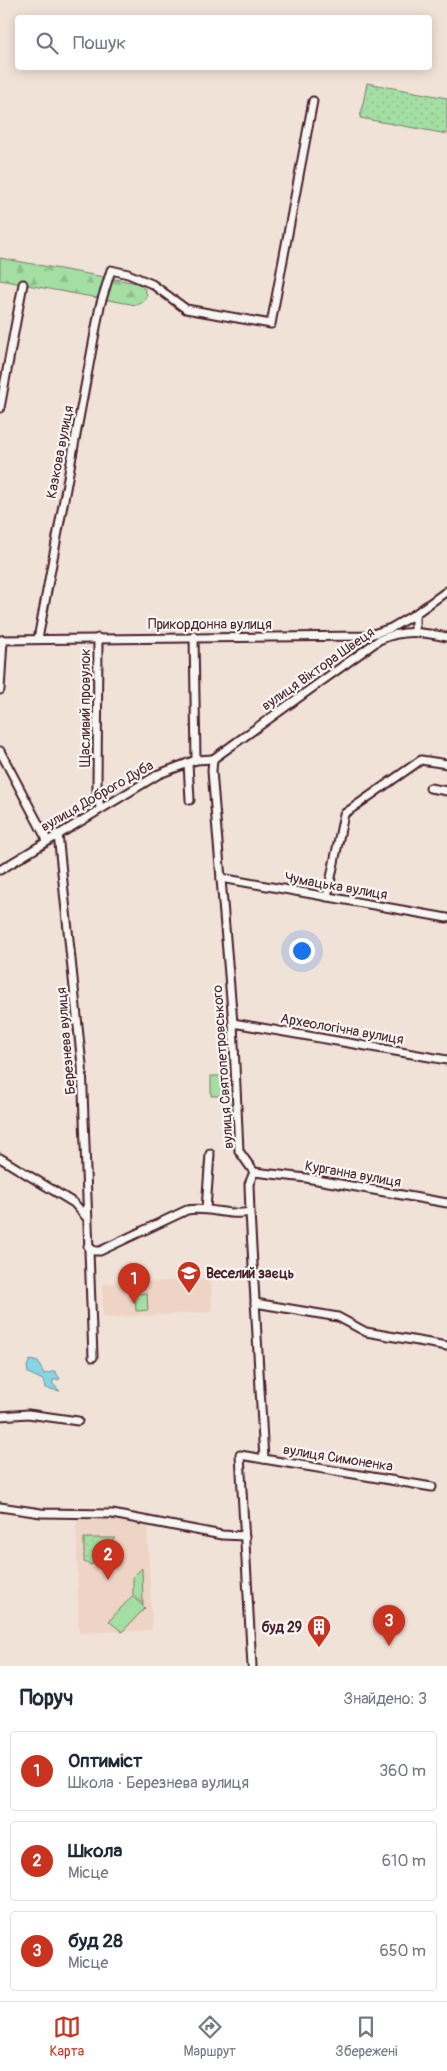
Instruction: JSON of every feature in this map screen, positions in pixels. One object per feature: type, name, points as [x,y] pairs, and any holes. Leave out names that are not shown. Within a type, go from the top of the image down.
[{"type":"street","name":"Казкова вулиця","points":[[38,639],[100,306],[111,270],[128,274],[152,284],[186,309],[271,324],[313,101]]},
{"type":"street","points":[[0,408],[23,284]]},
{"type":"street","name":"Прикордонна вулиця","points":[[2,640],[194,636],[367,636],[391,628],[415,614],[447,591]]},
{"type":"street","points":[[415,614],[416,631]]},
{"type":"street","name":"вулиця Віктора Швеця","points":[[213,759],[379,640],[391,635],[416,631],[447,637]]},
{"type":"street","points":[[194,636],[196,760]]},
{"type":"street","name":"Щасливий провулок","points":[[98,638],[97,790],[100,808]]},
{"type":"street","points":[[0,690],[2,640]]},
{"type":"street","points":[[0,751],[47,840]]},
{"type":"street","name":"вулиця Доброго Дуба","points":[[0,870],[159,774],[196,760],[213,759]]},
{"type":"street","name":"вулиця Святопетровського","points":[[213,759],[212,771],[233,1023],[239,1151],[254,1172]]},
{"type":"street","points":[[328,897],[344,814],[421,760],[447,764]]},
{"type":"street","points":[[188,763],[190,800]]},
{"type":"street","points":[[430,788],[447,791]]},
{"type":"street","name":"Березнева вулиця","points":[[58,834],[82,1065],[93,1357]]},
{"type":"street","name":"Чумацька вулиця","points":[[222,878],[447,918]]},
{"type":"street","name":"Археологічна вулиця","points":[[233,1023],[447,1060]]},
{"type":"street","points":[[206,1209],[210,1154]]},
{"type":"street","points":[[0,1158],[74,1203],[88,1219]]},
{"type":"street","points":[[254,1172],[249,1184],[264,1459]]},
{"type":"street","name":"Курганна вулиця","points":[[254,1172],[306,1178],[447,1203]]},
{"type":"street","points":[[88,1246],[94,1251],[100,1251],[187,1210],[206,1209],[236,1214],[250,1212]]},
{"type":"street","points":[[255,1302],[338,1317],[366,1332],[447,1346]]},
{"type":"street","points":[[0,1416],[28,1414],[78,1421]]},
{"type":"street","name":"вулиця Симоненка","points":[[245,1536],[240,1455],[432,1487]]},
{"type":"street","points":[[0,1507],[41,1513],[112,1514],[222,1535],[245,1536],[252,1666]]},
{"type":"shaded area","points":[[211,1279],[212,1312],[103,1318],[102,1284]]},
{"type":"shaded area","points":[[76,1520],[113,1520],[147,1526],[152,1630],[79,1633]]},
{"type":"green space","points":[[367,83],[447,98],[447,134],[360,118]]},
{"type":"green space","points":[[0,258],[137,283],[144,288],[147,295],[142,303],[136,305],[0,280]]},
{"type":"green space","points":[[211,1076],[221,1076],[222,1096],[211,1096]]},
{"type":"green space","points":[[147,1293],[148,1310],[136,1311],[135,1294]]},
{"type":"green space","points":[[84,1538],[115,1538],[92,1565],[84,1562]]},
{"type":"green space","points":[[142,1568],[143,1604],[133,1595],[133,1577]]},
{"type":"green space","points":[[132,1596],[145,1608],[122,1632],[109,1621]]},
{"type":"water","points":[[30,1360],[38,1362],[44,1374],[55,1371],[60,1379],[53,1380],[53,1384],[60,1391],[45,1388],[43,1380],[28,1373],[27,1366]]},
{"type":"place","name":"Веселий заєць","points":[[189,1294]]},
{"type":"place","name":"Оптиміст","points":[[134,1304]]},
{"type":"place","name":"Школа","points":[[108,1580]]},
{"type":"place","name":"буд 28","points":[[389,1646]]},
{"type":"place","name":"буд 29","points":[[319,1648]]}]
